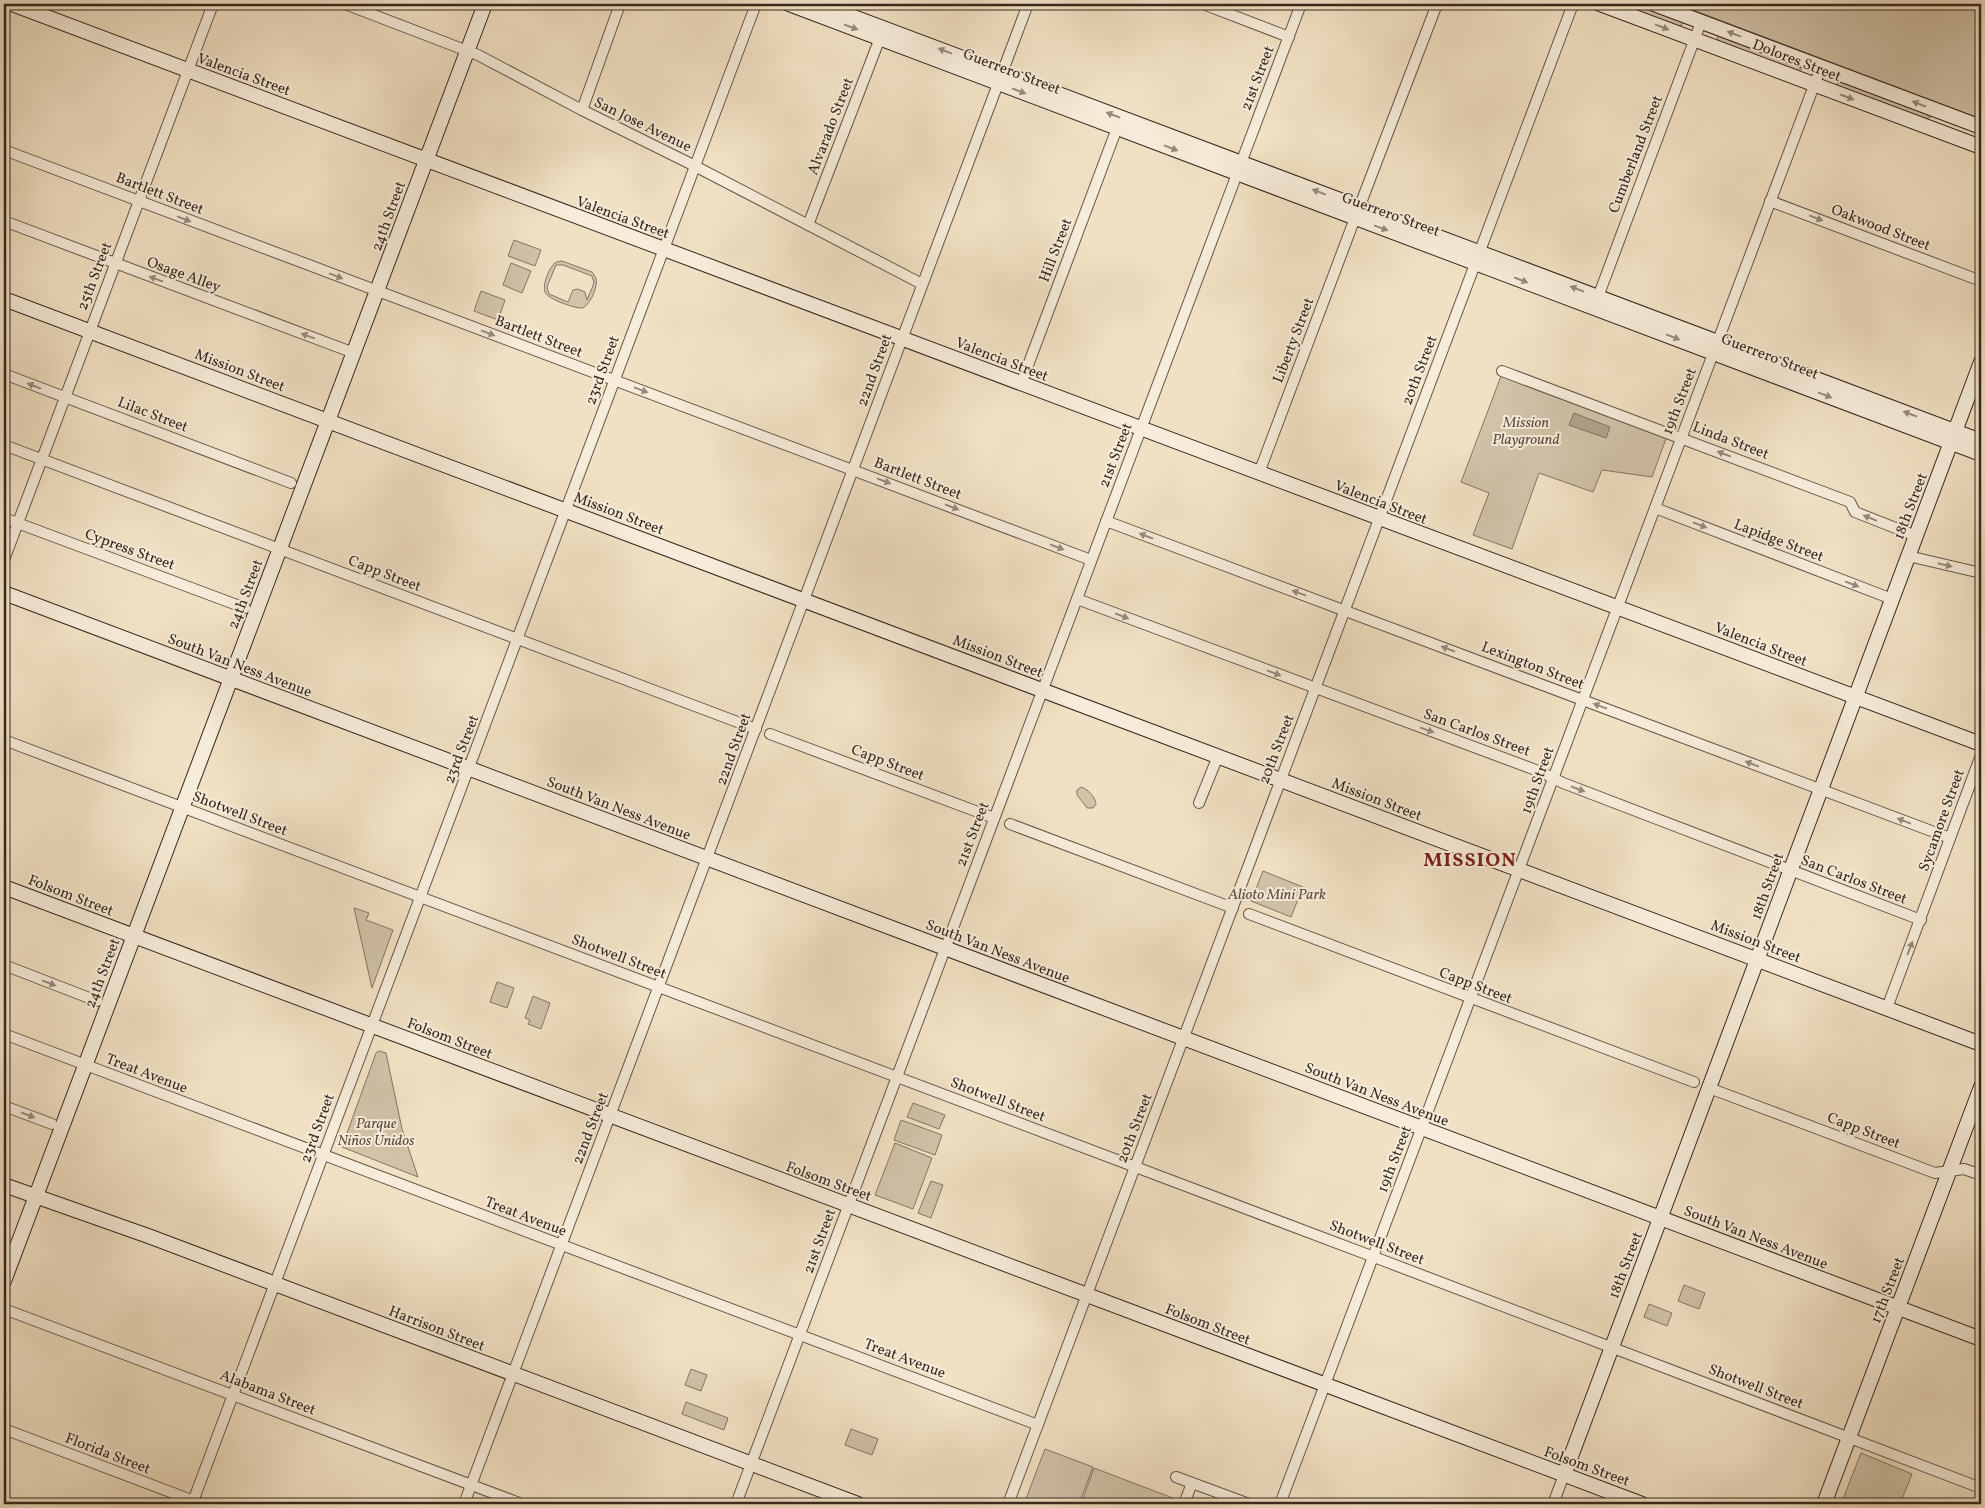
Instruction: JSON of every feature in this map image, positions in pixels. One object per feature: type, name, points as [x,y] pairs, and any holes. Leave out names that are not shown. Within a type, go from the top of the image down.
[{"type":"street","name":"Valencia Street","points":[[12,4],[1981,744]]},
{"type":"street","name":"25th Street","points":[[4,560],[213,4]]},
{"type":"street","name":"San Jose Avenue","points":[[345,4],[468,50],[922,284]]},
{"type":"street","name":"24th Street","points":[[4,1281],[485,4]]},
{"type":"street","points":[[582,110],[620,4]]},
{"type":"street","name":"23rd Street","points":[[196,1503],[274,1284],[756,4]]},
{"type":"street","name":"Guerrero Street","points":[[789,4],[880,38],[1000,78],[1477,257],[1953,437],[1981,454]]},
{"type":"street","name":"Guerrero Street","points":[[819,4],[1117,128],[1239,168]]},
{"type":"street","name":"22nd Street","points":[[464,1504],[1028,4]]},
{"type":"street","points":[[1203,4],[1288,37]]},
{"type":"street","name":"21st Street","points":[[736,1504],[1301,4]]},
{"type":"street","name":"Liberty Street","points":[[1259,473],[1437,4]]},
{"type":"street","name":"20th Street","points":[[1008,1504],[1573,4]]},
{"type":"street","name":"Dolores Street","points":[[1600,4],[1981,147]]},
{"type":"street","name":"Dolores Street","points":[[1654,4],[1981,127]]},
{"type":"street","name":"Cumberland Street","points":[[1598,297],[1701,22]]},
{"type":"street","name":"Alvarado Street","points":[[808,225],[880,38]]},
{"type":"street","name":"19th Street","points":[[1280,1504],[1520,870],[1820,66]]},
{"type":"street","points":[[1935,130],[1942,112]]},
{"type":"street","name":"Hill Street","points":[[1021,384],[1117,128]]},
{"type":"street","name":"Bartlett Street","points":[[4,150],[854,469],[1091,560]]},
{"type":"street","name":"Oakwood Street","points":[[1770,200],[1981,281]]},
{"type":"street","name":"Osage Alley","points":[[4,221],[354,353]]},
{"type":"street","name":"Guerrero Street","points":[[1477,257],[1598,297],[1715,347]]},
{"type":"street","name":"Mission Street","points":[[4,298],[1981,1044]]},
{"type":"street","name":"18th Street","points":[[1553,1504],[1981,362]]},
{"type":"street","name":"Linda Street","points":[[1502,371],[1850,502],[1855,512],[1916,536]]},
{"type":"street","name":"Lilac Street","points":[[4,374],[291,483]]},
{"type":"street","name":"Guerrero Street","points":[[1953,437],[1981,441]]},
{"type":"street","name":"Capp Street","points":[[4,445],[756,729]]},
{"type":"street","name":"Lapidge Street","points":[[1655,508],[1892,599]]},
{"type":"street","name":"Cypress Street","points":[[4,518],[245,608]]},
{"type":"street","name":"Lexington Street","points":[[1106,521],[1950,838]]},
{"type":"street","points":[[1908,556],[1981,573]]},
{"type":"street","name":"South Van Ness Avenue","points":[[4,593],[1981,1339]]},
{"type":"street","name":"San Carlos Street","points":[[1077,599],[1541,772],[1921,920]]},
{"type":"street","name":"Capp Street","points":[[770,734],[994,818]]},
{"type":"street","name":"Shotwell Street","points":[[4,740],[1981,1488]]},
{"type":"street","name":"Sycamore Street","points":[[1888,1008],[1981,755]]},
{"type":"street","points":[[1199,803],[1218,756]]},
{"type":"street","points":[[1010,824],[1232,908]]},
{"type":"street","name":"Folsom Street","points":[[4,887],[610,1117],[1642,1504]]},
{"type":"street","name":"Capp Street","points":[[1249,914],[1694,1082]]},
{"type":"street","points":[[4,965],[97,1001]]},
{"type":"street","name":"Treat Avenue","points":[[4,1034],[1038,1425]]},
{"type":"street","name":"17th Street","points":[[1824,1504],[1981,1087]]},
{"type":"street","name":"Capp Street","points":[[1709,1088],[1935,1173],[1964,1169],[1981,1175]]},
{"type":"street","points":[[4,1106],[52,1124]]},
{"type":"street","name":"Harrison Street","points":[[4,1185],[151,1237],[858,1504]]},
{"type":"street","name":"Alabama Street","points":[[4,1309],[522,1504]]},
{"type":"street","name":"Florida Street","points":[[4,1430],[196,1503]]},
{"type":"street","points":[[1176,1477],[1249,1504]]},
{"type":"street","points":[[1184,1504],[1192,1483]]},
{"type":"green space","points":[[1618,4],[1644,4],[1679,17],[1683,22],[1682,25],[1678,26]]},
{"type":"green space","points":[[1677,4],[1981,4],[1981,119]]},
{"type":"green space","points":[[1718,35],[1803,67],[1797,71],[1720,42],[1717,38]]},
{"type":"green space","points":[[1839,79],[1931,115],[1931,117],[1925,119],[1838,86]]},
{"type":"green space","points":[[514,240],[541,250],[535,266],[508,256]]},
{"type":"green space","points":[[562,261],[592,272],[596,278],[593,294],[583,308],[562,303],[551,298],[545,292],[544,286],[548,272],[555,263]],"holes":[[[556,265],[563,265],[592,276],[594,283],[587,300],[585,292],[578,289],[573,290],[568,302],[549,294],[547,287]]]},
{"type":"green space","points":[[511,263],[531,271],[522,293],[503,285]]},
{"type":"green space","points":[[481,291],[505,300],[498,320],[474,311]]},
{"type":"green space","name":"Mission Playground","points":[[1501,376],[1667,436],[1652,477],[1602,470],[1593,492],[1539,473],[1512,549],[1473,535],[1489,493],[1461,482]]},
{"type":"green space","points":[[1081,787],[1093,796],[1096,804],[1093,808],[1087,808],[1077,795],[1077,790]]},
{"type":"green space","name":"Alioto Mini Park","points":[[1263,871],[1303,887],[1291,917],[1251,901]]},
{"type":"green space","points":[[354,908],[369,913],[366,920],[393,930],[372,988]]},
{"type":"green space","points":[[497,982],[514,988],[507,1008],[490,1002]]},
{"type":"green space","points":[[533,996],[550,1003],[541,1029],[528,1024],[530,1020],[525,1018]]},
{"type":"green space","name":"Parque Niños Unidos","points":[[379,1051],[386,1053],[402,1129],[418,1177],[342,1147],[376,1053]]},
{"type":"green space","points":[[913,1103],[945,1115],[939,1129],[907,1117]]},
{"type":"green space","points":[[901,1120],[942,1135],[935,1155],[894,1140]]},
{"type":"green space","points":[[895,1143],[932,1158],[913,1209],[875,1195]]},
{"type":"green space","points":[[931,1181],[943,1185],[931,1218],[918,1213]]},
{"type":"green space","points":[[1684,1285],[1705,1293],[1699,1309],[1678,1301]]},
{"type":"green space","points":[[1649,1304],[1672,1313],[1667,1326],[1644,1317]]},
{"type":"green space","points":[[691,1369],[707,1375],[701,1391],[685,1385]]},
{"type":"green space","points":[[686,1402],[728,1418],[724,1430],[682,1414]]},
{"type":"green space","points":[[851,1429],[878,1439],[872,1455],[845,1445]]},
{"type":"green space","points":[[1045,1449],[1093,1467],[1079,1504],[1024,1504]]},
{"type":"green space","points":[[1861,1453],[1912,1474],[1900,1504],[1841,1504]]},
{"type":"green space","points":[[1094,1468],[1178,1500],[1177,1504],[1081,1504]]},
{"type":"shaded area","points":[[1574,413],[1610,427],[1606,438],[1569,425]]},
{"type":"district","name":"MISSION","points":[[1470,859]]}]
